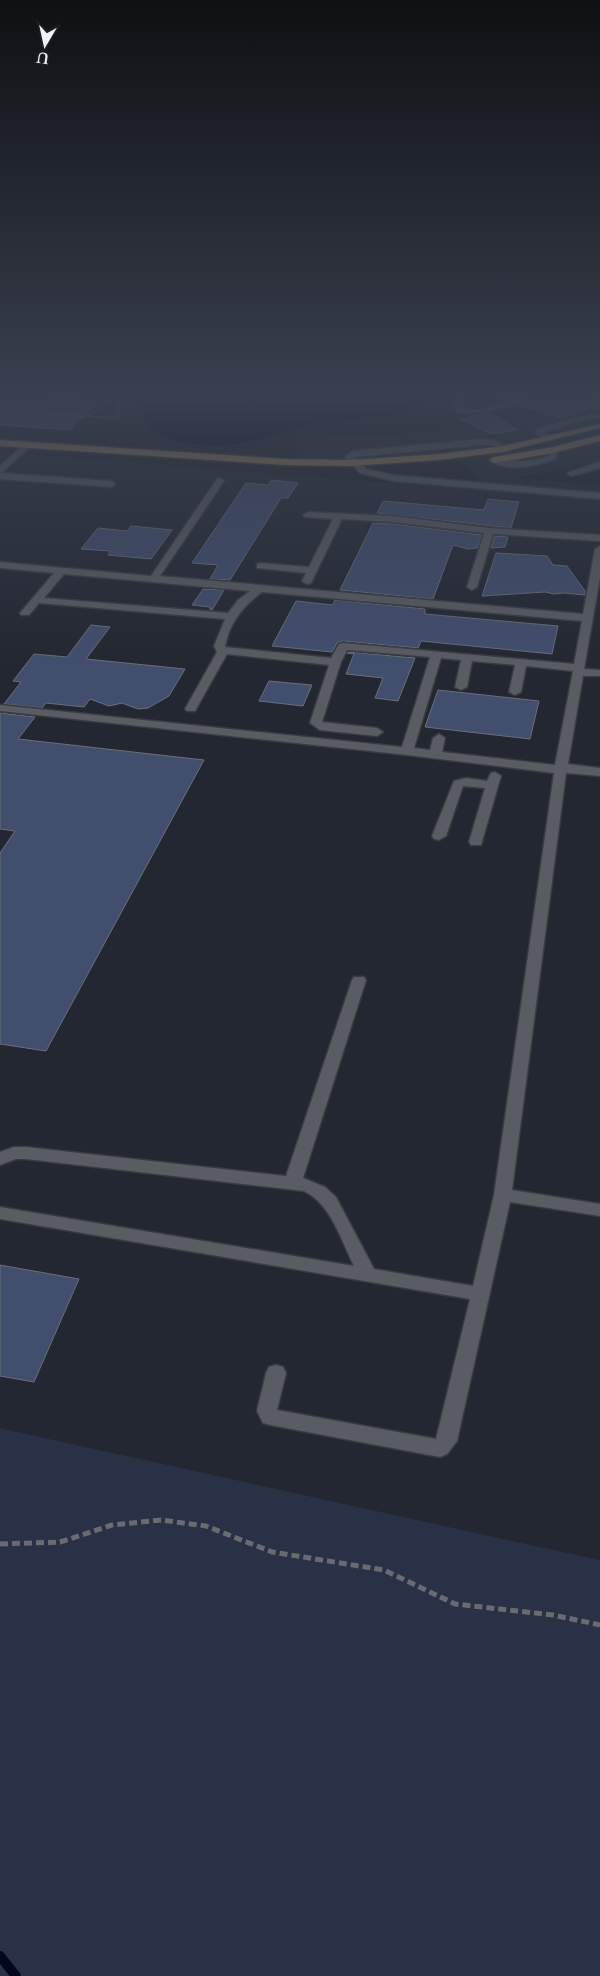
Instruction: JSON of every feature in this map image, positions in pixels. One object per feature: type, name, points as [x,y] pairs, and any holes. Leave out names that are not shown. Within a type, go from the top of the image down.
[{"type":"street","points":[[100,483],[111,484]]},
{"type":"street","points":[[154,578],[218,483]]},
{"type":"street","points":[[450,483],[600,496]]},
{"type":"street","points":[[568,483],[600,486]]},
{"type":"street","points":[[308,515],[393,519],[489,531],[600,538]]},
{"type":"street","points":[[307,580],[339,516]]},
{"type":"street","points":[[472,587],[489,531]]},
{"type":"street","points":[[276,1372],[267,1411],[270,1416],[443,1447],[448,1438],[503,1195],[562,769],[579,670],[592,610],[600,549]]},
{"type":"street","points":[[0,565],[260,588],[592,610]]},
{"type":"street","points":[[261,566],[312,570]]},
{"type":"street","points":[[25,613],[62,570]]},
{"type":"street","points":[[260,588],[242,602],[231,616],[219,646],[220,648],[224,650],[335,662]]},
{"type":"street","points":[[36,600],[231,616]]},
{"type":"street","points":[[377,732],[316,724],[335,662],[343,646],[521,662],[600,673]]},
{"type":"street","points":[[191,709],[224,650]]},
{"type":"street","points":[[407,751],[437,654]]},
{"type":"street","points":[[461,687],[467,657]]},
{"type":"street","points":[[515,692],[521,662]]},
{"type":"street","points":[[0,708],[407,751],[499,763],[600,772]]},
{"type":"street","points":[[435,755],[439,738]]},
{"type":"street","points":[[476,842],[499,763]]},
{"type":"street","points":[[439,836],[458,784],[466,782],[492,785]]},
{"type":"street","points":[[293,1182],[359,980]]},
{"type":"street","points":[[0,1160],[14,1153],[26,1153],[293,1182],[313,1188],[330,1200],[367,1274]]},
{"type":"street","points":[[503,1195],[600,1210]]},
{"type":"street","points":[[0,1213],[481,1294]]},
{"type":"path","points":[[0,1544],[60,1542],[112,1526],[160,1520],[206,1526],[272,1552],[384,1570],[455,1604],[553,1615],[600,1625]]},
{"type":"shaded area","points":[[0,483],[395,483],[471,489],[474,483],[600,485],[600,1560],[0,1428]]},
{"type":"shaded area","points":[[0,1428],[600,1560],[600,1976],[0,1976]]},
{"type":"building","points":[[246,483],[269,485],[270,483],[298,483],[288,498],[281,498],[230,580],[210,579],[218,565],[192,563]]},
{"type":"building","points":[[488,499],[519,502],[511,528],[377,513],[383,501],[484,510]]},
{"type":"building","points":[[373,523],[482,535],[477,548],[468,549],[453,545],[433,599],[340,590]]},
{"type":"building","points":[[131,526],[172,530],[151,559],[108,555],[111,551],[81,549],[98,528],[127,531]]},
{"type":"building","points":[[494,536],[508,537],[505,547],[491,548]]},
{"type":"building","points":[[496,553],[547,556],[553,565],[567,566],[585,591],[585,595],[545,592],[482,596]]},
{"type":"building","points":[[203,589],[224,590],[212,610],[210,610],[210,607],[192,605]]},
{"type":"building","points":[[335,600],[425,609],[425,614],[558,626],[552,654],[421,641],[418,648],[343,641],[337,643],[332,652],[272,646],[296,601],[333,605]]},
{"type":"building","points":[[91,625],[110,627],[86,659],[185,669],[169,696],[148,708],[138,709],[122,703],[109,706],[90,699],[84,707],[46,703],[42,708],[4,704],[21,682],[13,681],[34,654],[67,657]]},
{"type":"building","points":[[348,652],[415,658],[398,701],[375,698],[383,678],[346,674],[354,654]]},
{"type":"building","points":[[269,681],[312,685],[303,706],[259,701]]},
{"type":"building","points":[[438,690],[539,701],[530,739],[425,727]]},
{"type":"building","points":[[0,713],[35,717],[18,739],[204,760],[46,1051],[0,1044],[0,853],[15,831],[0,829]]},
{"type":"building","points":[[0,1265],[79,1279],[34,1382],[0,1376]]},
{"type":"waterway","points":[[0,1956],[16,1976]]}]
